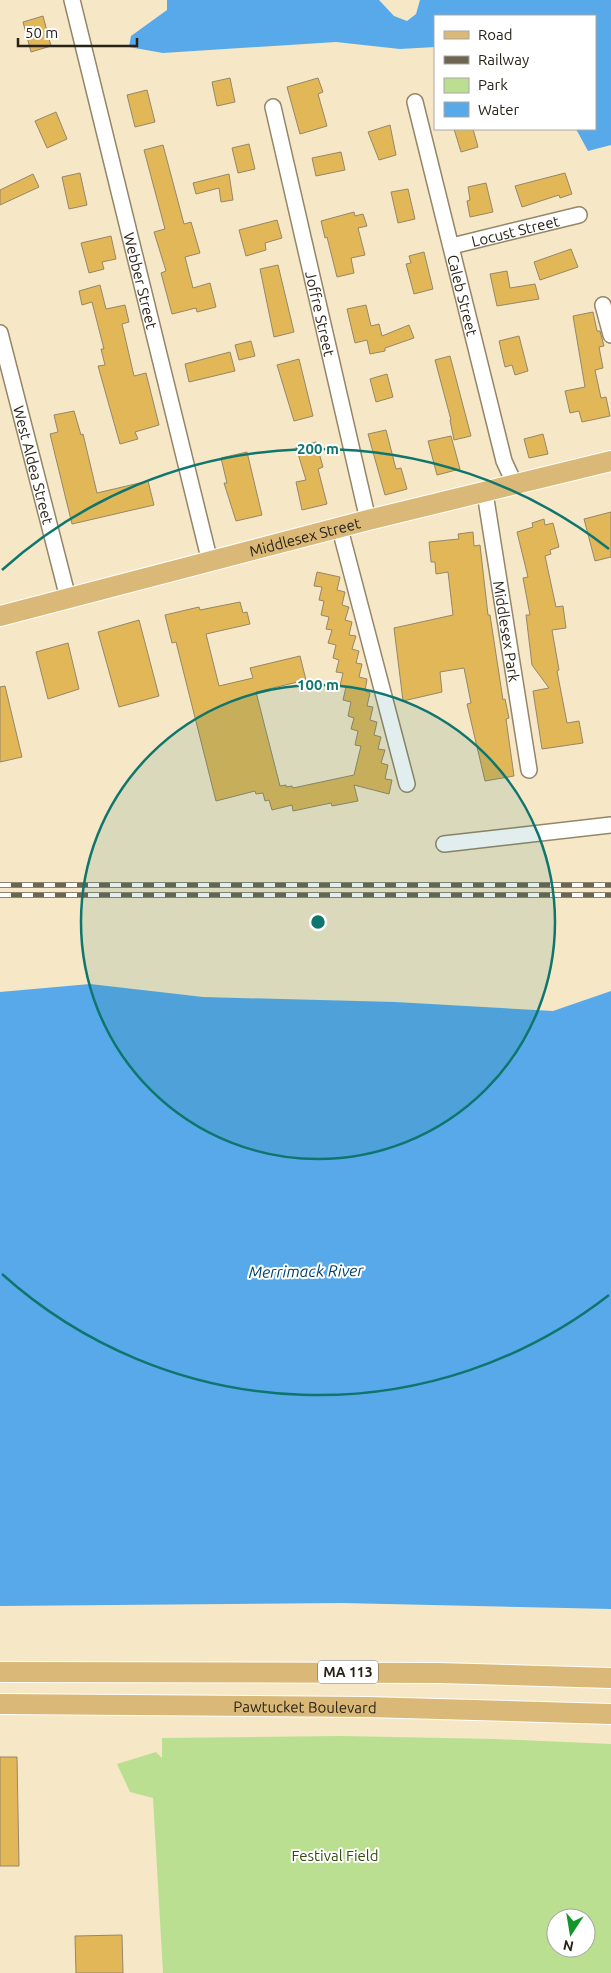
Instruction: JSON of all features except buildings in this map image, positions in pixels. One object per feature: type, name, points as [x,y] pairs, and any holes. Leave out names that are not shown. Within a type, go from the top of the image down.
[{"type":"main road","name":"Middlesex Street","points":[[0,616],[340,529],[368,520],[611,461]]},
{"type":"main road","name":"MA 113","points":[[0,1672],[438,1673],[611,1678]]},
{"type":"main road","name":"Pawtucket Boulevard","points":[[0,1704],[358,1706],[611,1714]]},
{"type":"street","name":"Webber Street","points":[[72,0],[210,562]]},
{"type":"street","name":"Caleb Street","points":[[415,102],[504,462],[515,485]]},
{"type":"street","name":"Joffre Street","points":[[273,107],[368,520]]},
{"type":"street","name":"Locust Street","points":[[452,246],[578,215]]},
{"type":"street","points":[[603,305],[611,335]]},
{"type":"street","name":"West Aldea Street","points":[[0,333],[68,598]]},
{"type":"street","name":"Middlesex Park","points":[[485,493],[528,770]]},
{"type":"street","points":[[340,529],[407,784]]},
{"type":"street","points":[[444,844],[611,825]]},
{"type":"green space","name":"Festival Field","points":[[340,1736],[495,1739],[611,1744],[611,1973],[163,1973],[153,1798],[130,1792],[117,1764],[156,1752],[162,1758],[162,1738]]},
{"type":"water","points":[[167,0],[379,0],[394,16],[407,21],[416,14],[420,0],[611,0],[611,145],[588,151],[577,130],[596,130],[596,15],[434,15],[434,47],[400,49],[336,42],[163,53],[129,47],[131,36],[167,10]]},
{"type":"water","name":"Merrimack River","points":[[90,984],[203,997],[395,1002],[553,1011],[611,991],[611,1609],[342,1603],[0,1606],[0,992]]},
{"type":"railway","points":[[0,885],[611,885]]},
{"type":"railway","points":[[0,895],[611,895]]}]
